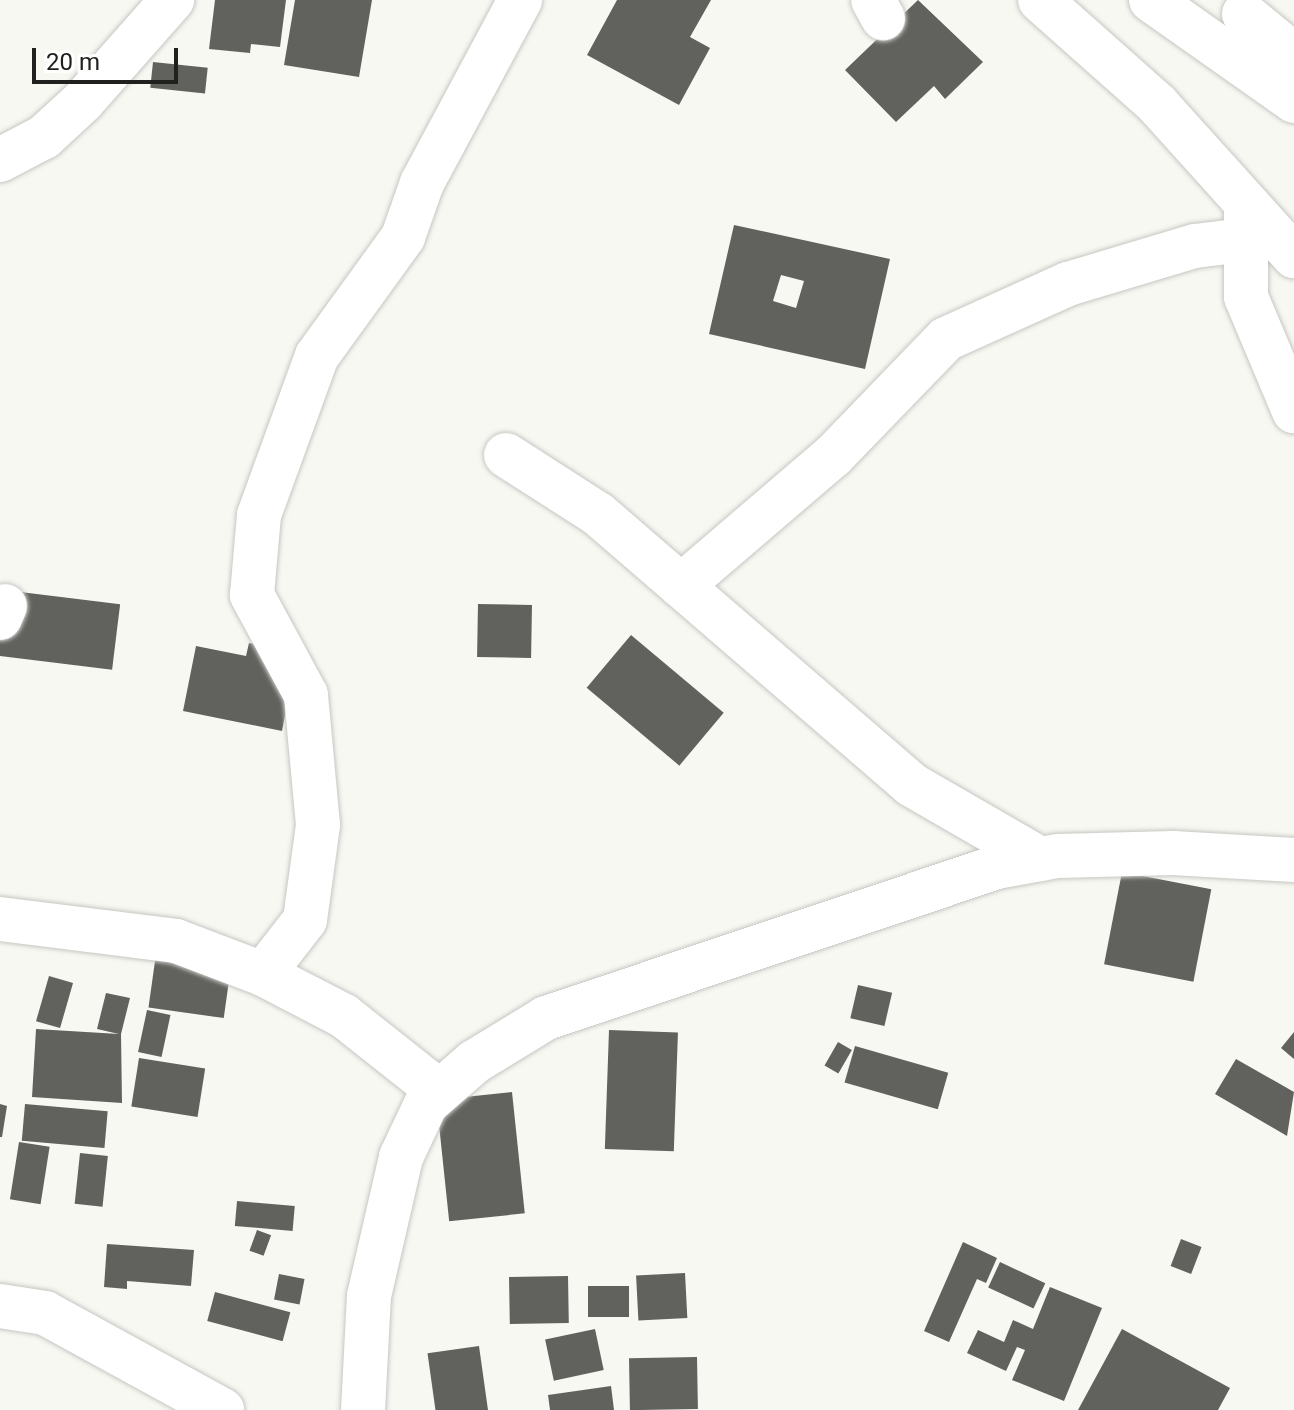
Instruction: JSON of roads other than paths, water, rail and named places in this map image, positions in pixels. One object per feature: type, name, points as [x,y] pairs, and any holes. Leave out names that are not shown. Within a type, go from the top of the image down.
[{"type":"street","points":[[0,160],[44,137],[83,101],[172,0]]},
{"type":"street","points":[[263,974],[305,920],[318,825],[306,695],[252,595],[259,515],[317,356],[403,237],[422,183],[520,0]]},
{"type":"street","points":[[1040,0],[1157,104],[1246,223],[1294,256]]},
{"type":"street","points":[[1151,0],[1294,101]]},
{"type":"street","points":[[1224,52],[1247,7],[1294,55]]},
{"type":"street","points":[[1246,223],[1246,297],[1294,411]]},
{"type":"street","points":[[681,586],[834,455],[946,339],[1068,284],[1195,246],[1246,223]]},
{"type":"street","points":[[506,455],[598,514],[912,785],[1040,859]]},
{"type":"street","points":[[363,1410],[369,1296],[401,1157],[440,1092],[546,1018],[934,883],[1040,859],[1173,853],[1294,860]]},
{"type":"street","points":[[0,919],[176,941],[263,974],[344,1016],[440,1092]]},
{"type":"street","points":[[0,1306],[45,1313],[222,1410]]}]
